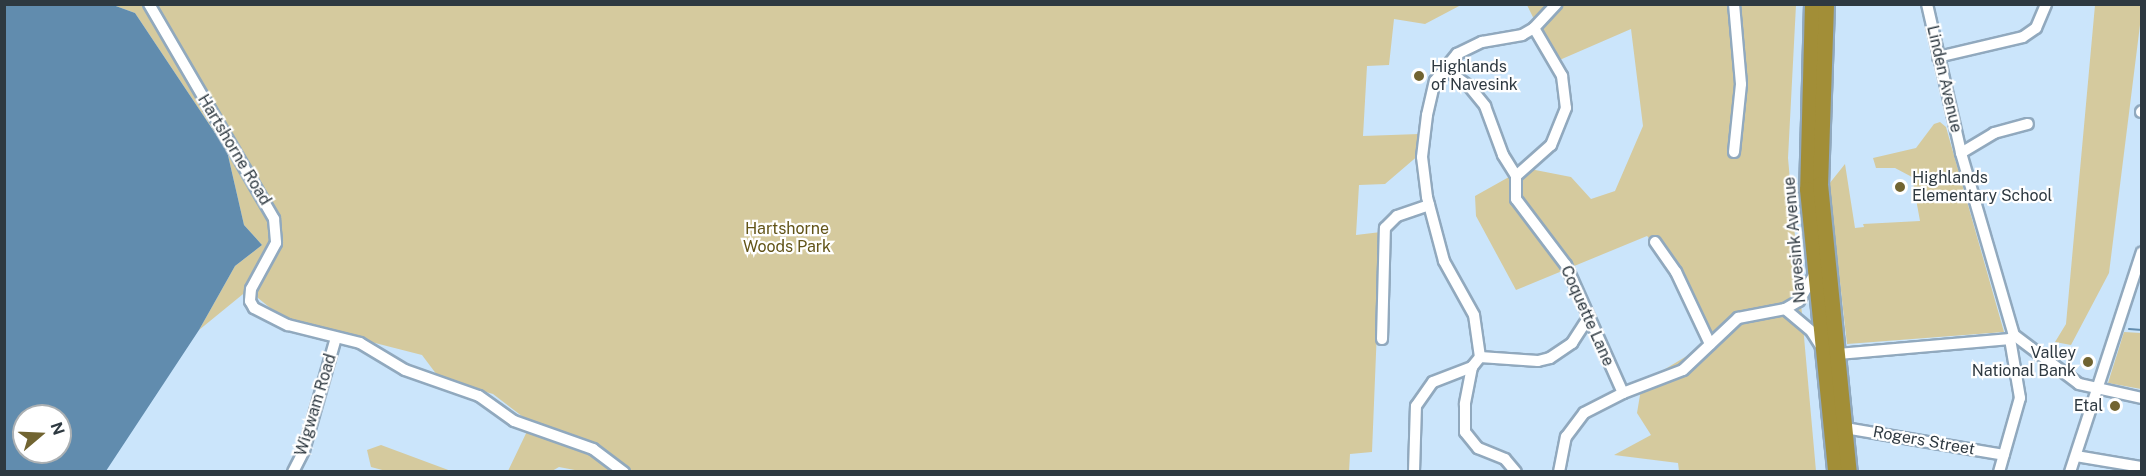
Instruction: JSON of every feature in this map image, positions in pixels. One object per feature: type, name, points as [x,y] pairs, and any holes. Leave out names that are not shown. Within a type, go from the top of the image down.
[{"type":"highway","name":"Navesink Avenue","points":[[1812,4],[1806,162],[1816,272],[1845,428],[1849,471]]},
{"type":"highway","name":"Navesink Avenue","points":[[1826,4],[1820,163],[1835,471]]},
{"type":"street","name":"Hartshorne Road","points":[[149,4],[274,219],[276,243],[251,289],[250,301],[262,313],[279,322],[336,338]]},
{"type":"street","points":[[1516,471],[1509,462],[1478,448],[1467,435],[1464,415],[1471,369],[1480,357],[1474,315],[1444,261],[1429,205],[1423,144],[1432,92],[1444,68],[1467,48],[1534,28],[1556,4]]},
{"type":"street","points":[[1734,4],[1741,84],[1734,152]]},
{"type":"street","name":"Linden Avenue","points":[[1927,4],[1961,153],[2012,337],[2020,398],[1999,471]]},
{"type":"street","points":[[1938,57],[2023,37],[2036,28],[2046,4]]},
{"type":"street","points":[[1444,68],[1485,106],[1503,155],[1516,176],[1551,145],[1566,108],[1562,76],[1534,28]]},
{"type":"street","name":"Linden Avenue","points":[[1961,153],[1994,133],[2028,124]]},
{"type":"street","name":"Coquette Lane","points":[[1516,176],[1519,205],[1566,265],[1623,393]]},
{"type":"street","points":[[1382,339],[1384,228],[1397,216],[1429,205]]},
{"type":"street","points":[[1655,242],[1676,272],[1710,344]]},
{"type":"street","points":[[2070,471],[2142,252]]},
{"type":"street","points":[[1559,471],[1564,443],[1578,419],[1623,393],[1683,370],[1743,316],[1785,309],[1799,301],[1816,272]]},
{"type":"street","points":[[1785,309],[1812,332],[1831,354],[2012,337],[2079,384],[2095,390],[2142,398]]},
{"type":"street","points":[[1480,357],[1538,361],[1550,358],[1572,343],[1588,318]]},
{"type":"street","points":[[336,338],[368,347],[414,374],[479,396],[514,421],[593,449],[624,471]]},
{"type":"street","name":"Wigwam Road","points":[[293,471],[304,450],[336,338]]},
{"type":"street","points":[[1416,470],[1414,422],[1421,396],[1437,379],[1471,369]]},
{"type":"street","name":"Rogers Street","points":[[1845,428],[2004,455]]},
{"type":"street","points":[[2076,456],[2142,467]]},
{"type":"green space","name":"Hartshorne Woods Park","points":[[113,5],[1461,5],[1425,24],[1394,19],[1389,65],[1367,66],[1363,136],[1419,134],[1420,154],[1385,184],[1359,185],[1356,235],[1381,232],[1372,452],[1350,454],[1349,472],[585,472],[559,467],[552,471],[508,471],[531,423],[493,394],[440,379],[422,355],[285,320],[248,290],[199,330],[235,266],[262,245],[244,225],[227,151],[135,13]]},
{"type":"green space","points":[[1527,5],[1796,5],[1788,158],[1816,471],[1679,471],[1678,463],[1614,455],[1651,435],[1637,413],[1642,383],[1705,345],[1677,267],[1647,236],[1516,290],[1476,216],[1475,196],[1525,168],[1571,177],[1591,199],[1615,191],[1643,126],[1631,29],[1555,62]]},
{"type":"green space","points":[[2095,5],[2141,5],[2141,17],[2109,273],[2071,345],[2055,342],[2066,324]]},
{"type":"green space","points":[[1940,122],[1946,127],[2004,332],[1847,344],[1829,184],[1845,164],[1855,228],[1864,227],[1863,224],[1920,221],[1912,177],[1895,168],[1876,168],[1873,158],[1916,148],[1934,124]]},
{"type":"green space","points":[[2124,332],[2141,333],[2141,389],[2108,383]]},
{"type":"green space","points":[[381,445],[451,471],[386,471],[371,467],[367,450]]},
{"type":"water","points":[[4,5],[113,5],[135,13],[227,151],[244,225],[262,245],[235,266],[199,330],[106,471],[5,471]]},
{"type":"waterway","points":[[2129,329],[2142,330]]},
{"type":"place","name":"Highlands of Navesink","points":[[1419,76]]},
{"type":"place","name":"Highlands Elementary School","points":[[1900,187]]},
{"type":"place","name":"Valley National Bank","points":[[2088,362]]},
{"type":"place","name":"Etal","points":[[2115,406]]}]
